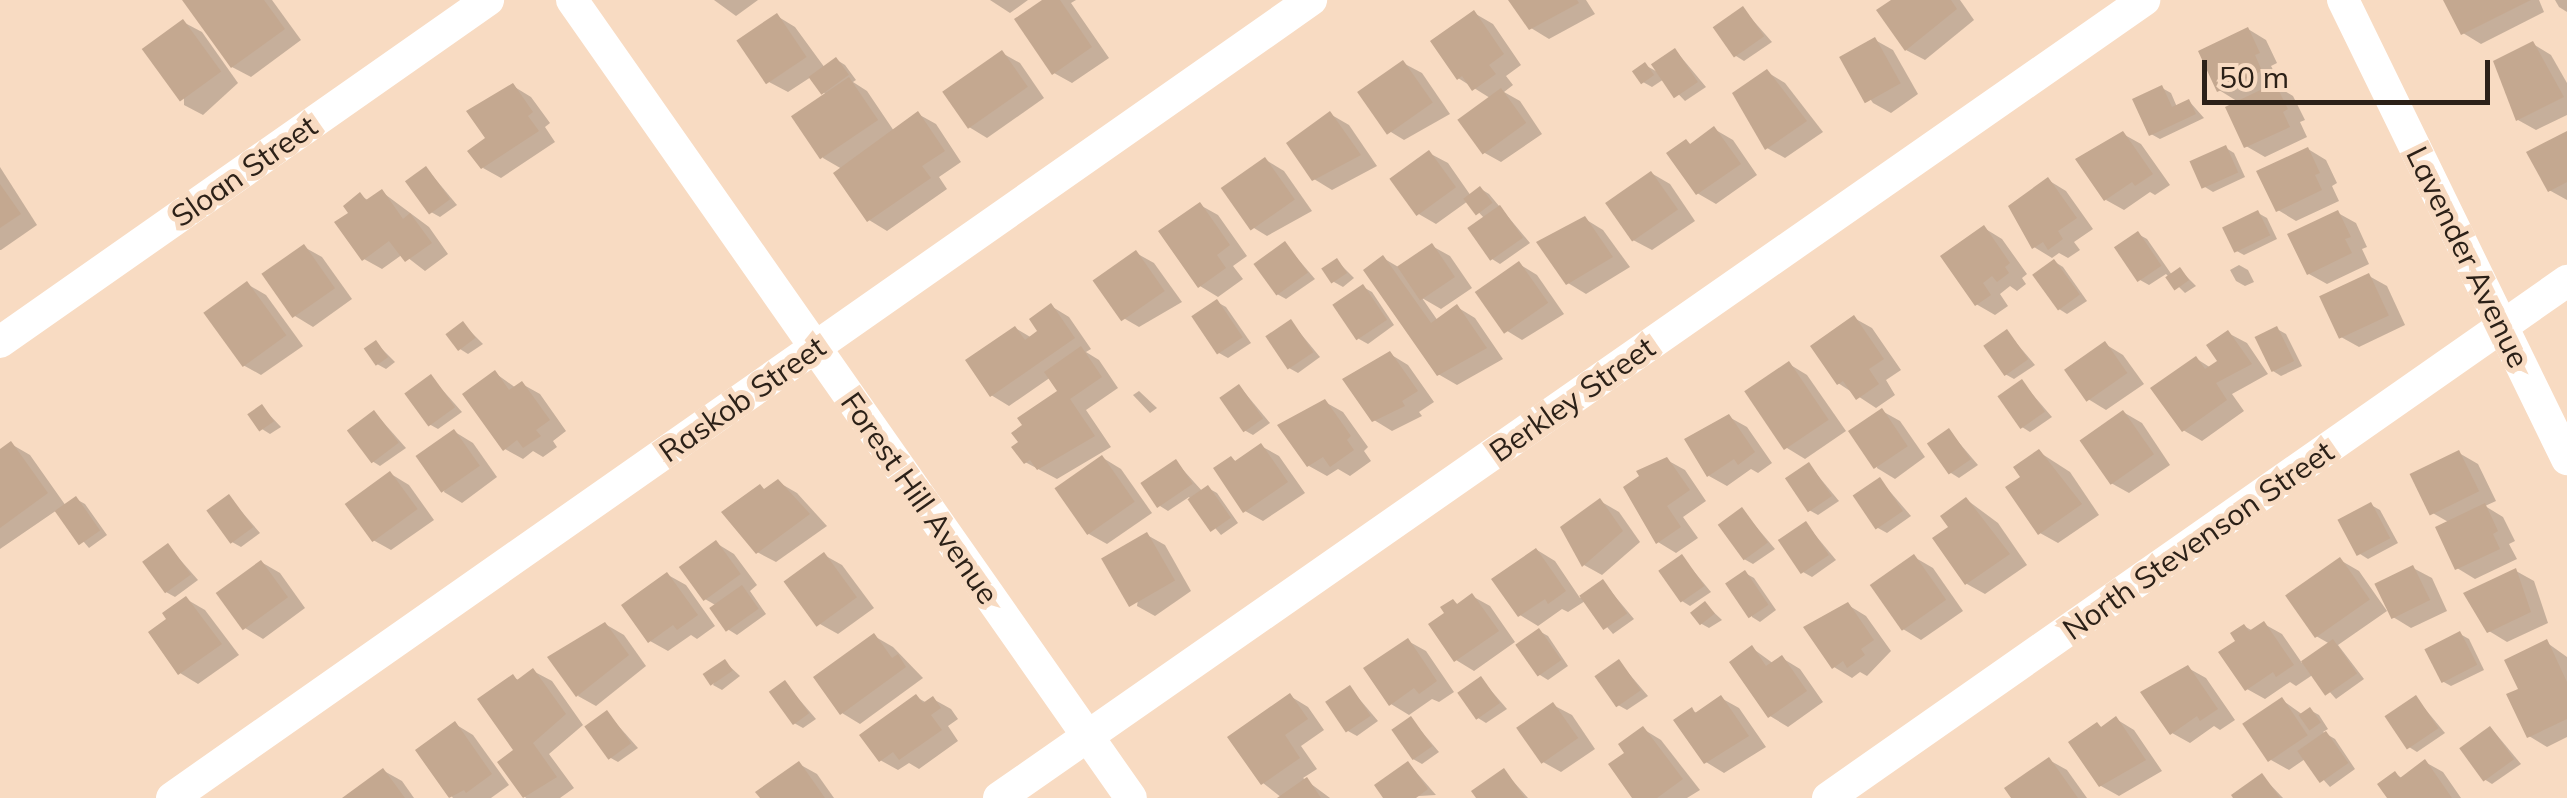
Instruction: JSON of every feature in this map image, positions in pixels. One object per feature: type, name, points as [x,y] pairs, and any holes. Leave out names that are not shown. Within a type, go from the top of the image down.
[{"type":"street","name":"Sloan Street","points":[[0,342],[488,0]]},
{"type":"street","name":"Forest Hill Avenue","points":[[572,0],[1132,798]]},
{"type":"street","name":"Raskob Street","points":[[172,798],[1311,0]]},
{"type":"street","name":"Berkley Street","points":[[999,798],[2144,0]]},
{"type":"street","name":"Lavender Avenue","points":[[2343,0],[2567,460]]},
{"type":"street","name":"North Stevenson Street","points":[[1828,798],[2567,281]]},
{"type":"building","points":[[182,0],[264,0],[285,29],[231,68]]},
{"type":"building","points":[[1042,0],[1060,0],[1092,47],[1052,75],[1014,19]]},
{"type":"building","points":[[1508,0],[1577,0],[1579,3],[1529,30]]},
{"type":"building","points":[[1891,0],[1951,0],[1957,9],[1905,51],[1876,10]]},
{"type":"building","points":[[2443,0],[2531,0],[2461,35]]},
{"type":"building","points":[[1743,6],[1764,36],[1734,58],[1713,27]]},
{"type":"building","points":[[1474,10],[1504,54],[1489,65],[1496,74],[1472,91],[1462,76],[1457,80],[1430,41]]},
{"type":"building","points":[[777,13],[807,57],[766,84],[736,40]]},
{"type":"building","points":[[183,19],[221,72],[180,102],[142,49]]},
{"type":"building","points":[[2248,27],[2260,53],[2255,55],[2262,71],[2217,92],[2198,51]]},
{"type":"building","points":[[1875,37],[1901,83],[1865,103],[1839,57]]},
{"type":"building","points":[[2533,41],[2564,97],[2516,121],[2493,61]]},
{"type":"building","points":[[1675,48],[1698,82],[1674,98],[1651,64]]},
{"type":"building","points":[[1002,50],[1028,87],[968,129],[942,92]]},
{"type":"building","points":[[836,57],[849,75],[821,95],[808,77]]},
{"type":"building","points":[[1403,60],[1433,103],[1387,135],[1357,92]]},
{"type":"building","points":[[1645,62],[1654,75],[1641,84],[1632,71]]},
{"type":"building","points":[[1767,69],[1807,121],[1765,150],[1732,93]]},
{"type":"building","points":[[849,77],[878,120],[820,159],[791,116]]},
{"type":"building","points":[[513,83],[533,112],[528,116],[539,131],[481,169],[467,151],[485,138],[466,111]]},
{"type":"building","points":[[2275,83],[2288,109],[2283,112],[2290,127],[2244,148],[2225,107]]},
{"type":"building","points":[[2162,85],[2172,107],[2189,99],[2196,114],[2149,136],[2132,99]]},
{"type":"building","points":[[1501,88],[1526,123],[1483,155],[1457,120]]},
{"type":"building","points":[[918,111],[945,151],[922,166],[931,178],[867,222],[833,173]]},
{"type":"building","points":[[1330,111],[1361,155],[1312,181],[1286,143]]},
{"type":"building","points":[[1714,126],[1741,164],[1696,195],[1666,153],[1686,139],[1690,144]]},
{"type":"building","points":[[2123,131],[2153,174],[2135,186],[2132,182],[2104,201],[2075,159]]},
{"type":"building","points":[[2567,131],[2567,182],[2548,192],[2526,152]]},
{"type":"building","points":[[2226,145],[2238,172],[2202,189],[2189,161]]},
{"type":"building","points":[[2308,147],[2320,173],[2315,175],[2322,190],[2276,212],[2256,171]]},
{"type":"building","points":[[1429,150],[1456,187],[1416,216],[1389,179]]},
{"type":"building","points":[[1265,157],[1295,200],[1251,231],[1221,188]]},
{"type":"building","points":[[426,166],[450,199],[429,214],[405,181]]},
{"type":"building","points":[[1651,171],[1678,210],[1632,242],[1605,203]]},
{"type":"building","points":[[2048,177],[2077,218],[2058,231],[2063,239],[2048,250],[2043,242],[2032,249],[2008,206]]},
{"type":"building","points":[[0,184],[21,214],[0,228]]},
{"type":"building","points":[[1480,186],[1493,203],[1476,215],[1463,199]]},
{"type":"building","points":[[382,189],[403,219],[410,213],[432,243],[405,262],[389,241],[362,261],[334,222],[348,213],[343,206],[360,192],[366,200]]},
{"type":"building","points":[[1200,202],[1230,245],[1217,255],[1226,268],[1198,288],[1158,231]]},
{"type":"building","points":[[1500,205],[1523,238],[1490,261],[1467,228]]},
{"type":"building","points":[[2258,210],[2270,235],[2234,253],[2222,228]]},
{"type":"building","points":[[2338,210],[2351,237],[2345,239],[2352,253],[2307,275],[2287,234]]},
{"type":"building","points":[[1585,216],[1613,257],[1566,285],[1536,242]]},
{"type":"building","points":[[1984,225],[2010,263],[2005,267],[2009,273],[1997,282],[1992,276],[1983,283],[1991,295],[1975,306],[1940,256]]},
{"type":"building","points":[[2138,231],[2161,266],[2137,282],[2114,247]]},
{"type":"building","points":[[1285,241],[1308,273],[1276,295],[1253,264]]},
{"type":"building","points":[[1432,243],[1455,277],[1420,300],[1397,266]]},
{"type":"building","points":[[304,244],[335,288],[292,318],[261,274]]},
{"type":"building","points":[[1136,250],[1165,291],[1121,321],[1093,280]]},
{"type":"building","points":[[1383,255],[1431,323],[1457,304],[1487,348],[1437,376],[1363,270]]},
{"type":"building","points":[[1337,258],[1347,273],[1331,284],[1321,269]]},
{"type":"building","points":[[2054,259],[2080,295],[2058,310],[2032,275]]},
{"type":"building","points":[[1519,261],[1548,303],[1504,334],[1475,292]]},
{"type":"building","points":[[2180,267],[2189,280],[2174,290],[2165,277]]},
{"type":"building","points":[[2369,273],[2389,316],[2339,339],[2319,296]]},
{"type":"building","points":[[247,281],[286,335],[243,367],[203,313]]},
{"type":"building","points":[[1363,284],[1387,320],[1356,340],[1332,305]]},
{"type":"building","points":[[1217,299],[1243,337],[1217,354],[1191,316]]},
{"type":"building","points":[[1051,303],[1075,338],[990,397],[965,360],[1015,326],[1025,340],[1037,331],[1029,319]]},
{"type":"building","points":[[1854,315],[1884,359],[1869,369],[1879,384],[1856,400],[1843,381],[1837,385],[1810,346]]},
{"type":"building","points":[[1291,319],[1313,352],[1288,369],[1265,336]]},
{"type":"building","points":[[463,321],[476,338],[458,351],[445,334]]},
{"type":"building","points":[[2277,326],[2294,361],[2272,372],[2255,337]]},
{"type":"building","points":[[2007,329],[2028,359],[2004,376],[1983,346]]},
{"type":"building","points":[[2228,330],[2252,364],[2216,383],[2227,400],[2182,432],[2150,388],[2196,356],[2205,369],[2217,361],[2206,345]]},
{"type":"building","points":[[376,340],[388,357],[376,366],[364,349]]},
{"type":"building","points":[[2105,341],[2127,373],[2086,402],[2064,370]]},
{"type":"building","points":[[1081,346],[1102,377],[1070,399],[1095,436],[1037,470],[1030,460],[1024,464],[1011,447],[1018,442],[1011,433],[1022,425],[1017,418],[1057,391],[1044,372]]},
{"type":"building","points":[[1390,351],[1418,391],[1402,401],[1405,406],[1372,422],[1342,379]]},
{"type":"building","points":[[1789,361],[1829,420],[1784,450],[1744,391]]},
{"type":"building","points":[[495,370],[509,390],[522,381],[550,420],[536,430],[541,436],[523,448],[517,440],[503,451],[462,394]]},
{"type":"building","points":[[431,374],[455,407],[428,427],[404,393]]},
{"type":"building","points":[[2022,379],[2045,412],[2020,429],[1997,396]]},
{"type":"building","points":[[1239,384],[1263,418],[1243,432],[1219,398]]},
{"type":"building","points":[[1325,399],[1351,436],[1347,440],[1354,450],[1330,467],[1323,457],[1307,467],[1277,425]]},
{"type":"building","points":[[262,404],[274,421],[259,432],[247,414]]},
{"type":"building","points":[[1882,408],[1908,446],[1874,469],[1848,431]]},
{"type":"building","points":[[374,410],[399,443],[372,463],[347,430]]},
{"type":"building","points":[[2123,410],[2154,454],[2111,485],[2080,440]]},
{"type":"building","points":[[1729,414],[1755,452],[1738,465],[1734,459],[1707,477],[1684,439]]},
{"type":"building","points":[[1949,428],[1971,459],[1949,475],[1927,443]]},
{"type":"building","points":[[454,429],[480,466],[441,493],[415,456]]},
{"type":"building","points":[[11,441],[48,493],[0,528],[0,449]]},
{"type":"building","points":[[1261,443],[1288,482],[1243,513],[1213,468],[1231,456],[1235,461]]},
{"type":"building","points":[[2039,449],[2082,504],[2038,535],[2005,487],[2020,477],[2013,467]]},
{"type":"building","points":[[2459,450],[2479,491],[2430,515],[2410,474]]},
{"type":"building","points":[[1102,455],[1135,502],[1087,535],[1054,488]]},
{"type":"building","points":[[1667,457],[1690,490],[1667,506],[1681,527],[1656,544],[1623,487],[1639,476],[1636,471]]},
{"type":"building","points":[[1176,459],[1193,484],[1157,508],[1140,483]]},
{"type":"building","points":[[1809,462],[1832,496],[1808,512],[1785,478]]},
{"type":"building","points":[[390,471],[418,509],[372,542],[345,504]]},
{"type":"building","points":[[1880,477],[1903,511],[1876,529],[1853,495]]},
{"type":"building","points":[[778,479],[810,514],[756,554],[721,512],[760,484],[764,489]]},
{"type":"building","points":[[1208,485],[1231,518],[1210,532],[1188,499]]},
{"type":"building","points":[[229,494],[253,527],[230,544],[206,510]]},
{"type":"building","points":[[76,496],[100,530],[79,545],[55,511]]},
{"type":"building","points":[[1966,497],[2010,554],[1965,585],[1932,538],[1948,527],[1940,516]]},
{"type":"building","points":[[1600,498],[1623,531],[1582,567],[1560,527]]},
{"type":"building","points":[[2371,502],[2390,538],[2357,556],[2337,520]]},
{"type":"building","points":[[2485,503],[2498,531],[2493,534],[2500,549],[2455,570],[2435,527]]},
{"type":"building","points":[[1742,507],[1768,543],[1744,560],[1718,525]]},
{"type":"building","points":[[1806,521],[1829,555],[1801,574],[1778,540]]},
{"type":"building","points":[[1147,532],[1175,580],[1129,607],[1101,558]]},
{"type":"building","points":[[716,540],[741,574],[703,601],[679,567]]},
{"type":"building","points":[[168,543],[191,575],[165,593],[142,562]]},
{"type":"building","points":[[1536,548],[1566,591],[1518,617],[1491,579]]},
{"type":"building","points":[[824,552],[857,597],[816,627],[784,581]]},
{"type":"building","points":[[1682,554],[1704,586],[1681,603],[1658,571]]},
{"type":"building","points":[[1914,554],[1946,600],[1902,631],[1870,585]]},
{"type":"building","points":[[2340,557],[2370,600],[2315,638],[2285,595]]},
{"type":"building","points":[[261,560],[288,597],[243,630],[216,593]]},
{"type":"building","points":[[2413,565],[2430,600],[2391,619],[2374,584]]},
{"type":"building","points":[[2516,568],[2531,612],[2487,633],[2463,593]]},
{"type":"building","points":[[1745,570],[1768,605],[1749,618],[1725,583]]},
{"type":"building","points":[[667,572],[698,615],[677,630],[673,625],[648,643],[621,605]]},
{"type":"building","points":[[1603,579],[1627,613],[1603,630],[1579,596]]},
{"type":"building","points":[[742,585],[759,609],[726,632],[709,608]]},
{"type":"building","points":[[1472,593],[1499,631],[1454,662],[1428,624],[1444,613],[1440,607],[1453,599],[1457,604]]},
{"type":"building","points":[[186,596],[222,644],[178,675],[148,632],[166,619],[162,613]]},
{"type":"building","points":[[1705,601],[1715,614],[1700,625],[1690,613]]},
{"type":"building","points":[[1848,602],[1874,640],[1861,649],[1865,655],[1847,668],[1843,661],[1832,669],[1803,627]]},
{"type":"building","points":[[2264,621],[2294,665],[2276,677],[2273,672],[2245,691],[2218,652],[2235,641],[2230,633],[2244,624],[2249,631]]},
{"type":"building","points":[[605,622],[629,655],[576,697],[547,657]]},
{"type":"building","points":[[1539,628],[1561,660],[1538,677],[1515,645]]},
{"type":"building","points":[[2460,631],[2477,665],[2442,683],[2424,649]]},
{"type":"building","points":[[874,633],[892,658],[898,654],[906,667],[840,715],[813,677]]},
{"type":"building","points":[[1408,638],[1437,681],[1419,694],[1414,688],[1389,706],[1363,668]]},
{"type":"building","points":[[2333,639],[2357,673],[2325,696],[2301,661]]},
{"type":"building","points":[[2547,639],[2567,682],[2567,719],[2527,738],[2506,694],[2518,689],[2504,660]]},
{"type":"building","points":[[1752,645],[1766,666],[1782,655],[1807,691],[1768,718],[1729,662]]},
{"type":"building","points":[[725,659],[733,671],[710,686],[703,674]]},
{"type":"building","points":[[1619,659],[1641,690],[1616,707],[1594,676]]},
{"type":"building","points":[[2188,665],[2218,709],[2200,721],[2197,716],[2170,735],[2140,692]]},
{"type":"building","points":[[533,668],[566,714],[533,743],[557,777],[523,798],[497,762],[513,750],[477,699],[513,674],[517,680]]},
{"type":"building","points":[[1481,676],[1500,703],[1476,720],[1457,693]]},
{"type":"building","points":[[785,680],[809,713],[793,725],[769,692]]},
{"type":"building","points":[[1350,685],[1371,716],[1346,732],[1325,702]]},
{"type":"building","points":[[1290,693],[1308,719],[1285,735],[1300,758],[1261,785],[1227,737]]},
{"type":"building","points":[[916,694],[923,703],[933,696],[941,708],[931,715],[942,730],[899,760],[893,752],[879,762],[859,735]]},
{"type":"building","points":[[1721,695],[1749,736],[1704,764],[1673,720],[1692,707],[1695,713]]},
{"type":"building","points":[[2416,695],[2438,728],[2407,749],[2384,716]]},
{"type":"building","points":[[2282,697],[2308,735],[2268,762],[2242,724]]},
{"type":"building","points":[[1553,702],[1578,738],[1541,764],[1516,728]]},
{"type":"building","points":[[2310,707],[2321,723],[2309,731],[2299,715]]},
{"type":"building","points":[[607,710],[631,743],[608,760],[584,726]]},
{"type":"building","points":[[1411,716],[1432,746],[1413,760],[1391,730]]},
{"type":"building","points":[[2116,716],[2146,760],[2099,787],[2068,742],[2097,722],[2101,727]]},
{"type":"building","points":[[455,721],[492,774],[466,793],[464,790],[449,798],[415,750]]},
{"type":"building","points":[[1643,726],[1683,779],[1657,798],[1632,798],[1608,764],[1624,753],[1618,744]]},
{"type":"building","points":[[2490,726],[2514,759],[2483,782],[2459,748]]},
{"type":"building","points":[[2326,731],[2348,763],[2320,783],[2297,751]]},
{"type":"building","points":[[2049,757],[2078,798],[2011,798],[2004,788]]},
{"type":"building","points":[[2425,759],[2452,798],[2387,798],[2377,784],[2395,771],[2400,778]]},
{"type":"building","points":[[799,761],[825,798],[760,798],[755,792]]},
{"type":"building","points":[[1408,761],[1428,789],[1416,798],[1383,798],[1374,785]]},
{"type":"building","points":[[383,768],[405,798],[342,798]]},
{"type":"building","points":[[1504,768],[1525,798],[1476,798],[1471,791]]},
{"type":"building","points":[[2262,773],[2280,798],[2233,798],[2231,795]]},
{"type":"building","points":[[1307,777],[1321,798],[1277,798]]}]
